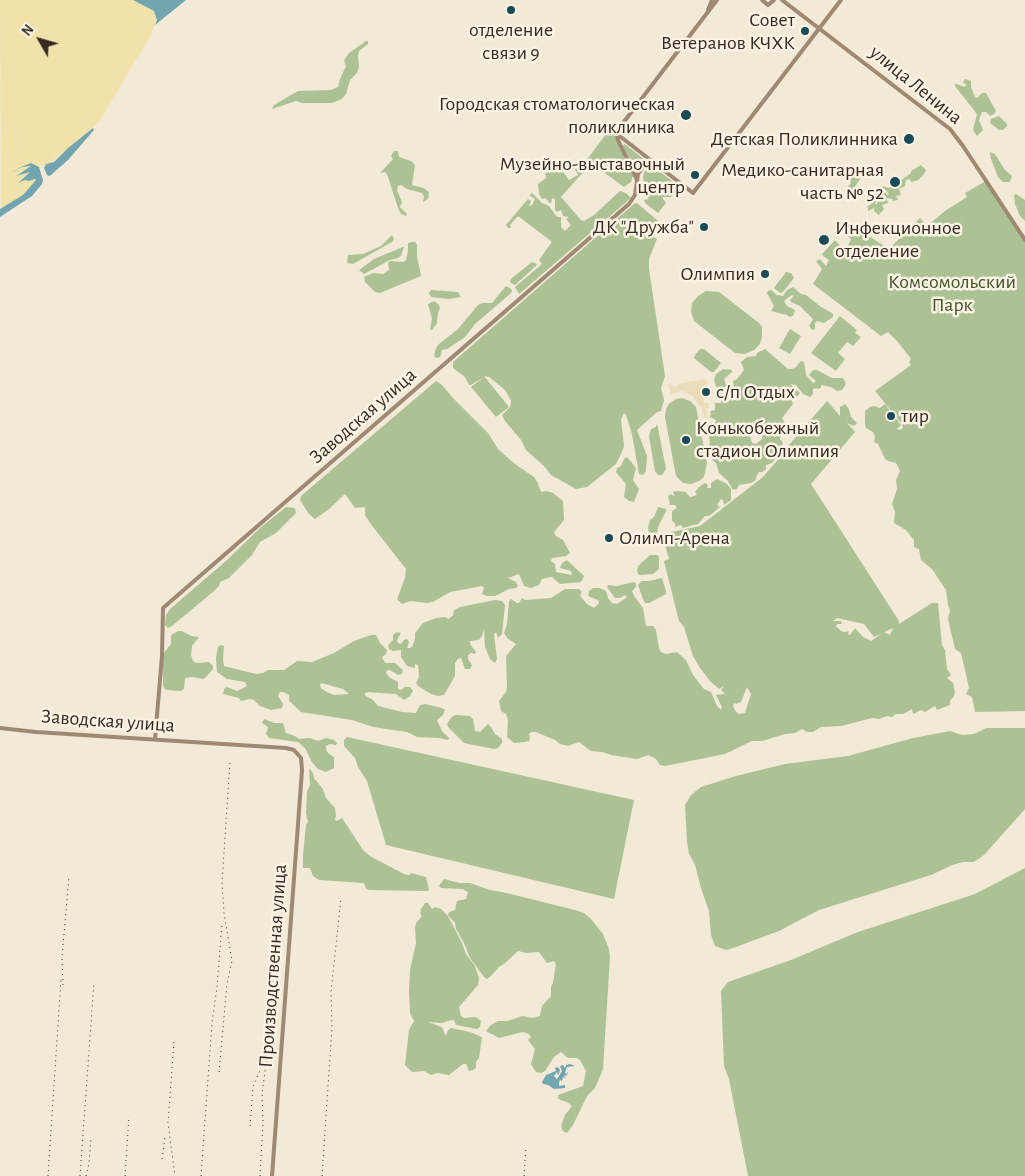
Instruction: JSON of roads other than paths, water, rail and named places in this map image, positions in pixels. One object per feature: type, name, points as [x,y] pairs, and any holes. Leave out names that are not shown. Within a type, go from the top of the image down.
[{"type":"main road","points":[[708,12],[712,0]]},
{"type":"main road","points":[[637,180],[618,140],[617,134],[620,127],[717,0]]},
{"type":"main road","points":[[762,0],[768,5],[774,0]]},
{"type":"main road","name":"улица Ленина","points":[[782,0],[950,129],[1025,240]]},
{"type":"main road","points":[[617,134],[693,193],[841,0]]},
{"type":"main road","points":[[637,180],[640,171],[646,166],[652,164],[658,167]]},
{"type":"main road","name":"Заводская улица","points":[[155,739],[163,608],[484,331],[634,198],[637,191],[637,180]]},
{"type":"main road","name":"Заводская улица","points":[[0,728],[286,748],[294,750],[301,758]]},
{"type":"main road","name":"Производственная улица","points":[[272,1176],[302,770],[301,758]]},
{"type":"water","points":[[133,0],[186,0],[155,25],[157,20],[154,11]]},
{"type":"water","points":[[93,128],[94,130],[68,160],[51,175],[47,175],[44,168],[46,164],[54,162]]},
{"type":"water","points":[[31,163],[39,167],[43,180],[42,184],[32,196],[0,217],[0,209],[23,195],[36,180],[25,180],[18,183],[30,172],[16,176],[31,166],[22,167],[9,174],[21,167]]},
{"type":"water","points":[[563,1065],[565,1068],[566,1065],[575,1066],[567,1067],[565,1073],[568,1072],[567,1075],[564,1076],[566,1079],[563,1077],[559,1083],[559,1086],[565,1085],[565,1088],[554,1089],[543,1084],[542,1082],[546,1075],[556,1071],[555,1068],[558,1067],[560,1070],[558,1075],[557,1072],[554,1076],[557,1079],[562,1071],[560,1066]]},
{"type":"railway","points":[[219,1072],[227,984],[232,961],[224,913],[222,883],[230,762]]},
{"type":"railway","points":[[63,985],[62,957],[69,876]]},
{"type":"railway","points":[[260,1176],[263,1125],[262,1093],[269,1044],[279,897]]},
{"type":"railway","points":[[322,1176],[332,1027],[331,992],[341,898]]},
{"type":"railway","points":[[201,1176],[212,1023],[222,924]]},
{"type":"railway","points":[[48,1176],[61,979]]},
{"type":"railway","points":[[80,1176],[94,982]]},
{"type":"railway","points":[[174,1042],[168,1123],[175,1176]]},
{"type":"railway","points":[[250,1126],[253,1087],[261,1068]]},
{"type":"railway","points":[[125,1176],[129,1116]]},
{"type":"railway","points":[[162,1159],[165,1137]]},
{"type":"railway","points":[[86,1176],[91,1138]]},
{"type":"railway","points":[[524,1176],[526,1147]]},
{"type":"place","name":"отделение связи 9","points":[[511,10]]},
{"type":"place","name":"Совет Ветеранов КЧХК","points":[[805,31]]},
{"type":"place","name":"Городская стоматологическая поликлиника","points":[[686,115]]},
{"type":"place","name":"Детская Поликлинника","points":[[909,139]]},
{"type":"place","name":"Музейно-выставочный центр","points":[[695,175]]},
{"type":"place","name":"Медико-санитарная часть № 52","points":[[895,182]]},
{"type":"place","name":"ДК \"Дружба\"","points":[[704,227]]},
{"type":"place","name":"Инфекционное отделение","points":[[824,240]]},
{"type":"place","name":"Олимпия","points":[[765,274]]},
{"type":"place","name":"с/п Отдых","points":[[706,392]]},
{"type":"place","name":"тир","points":[[891,416]]},
{"type":"place","name":"Конькобежный стадион Олимпия","points":[[686,440]]},
{"type":"place","name":"Олимп-Арена","points":[[609,538]]},
{"type":"park label","name":"Комсомольский Парк","points":[[952,294]]}]
